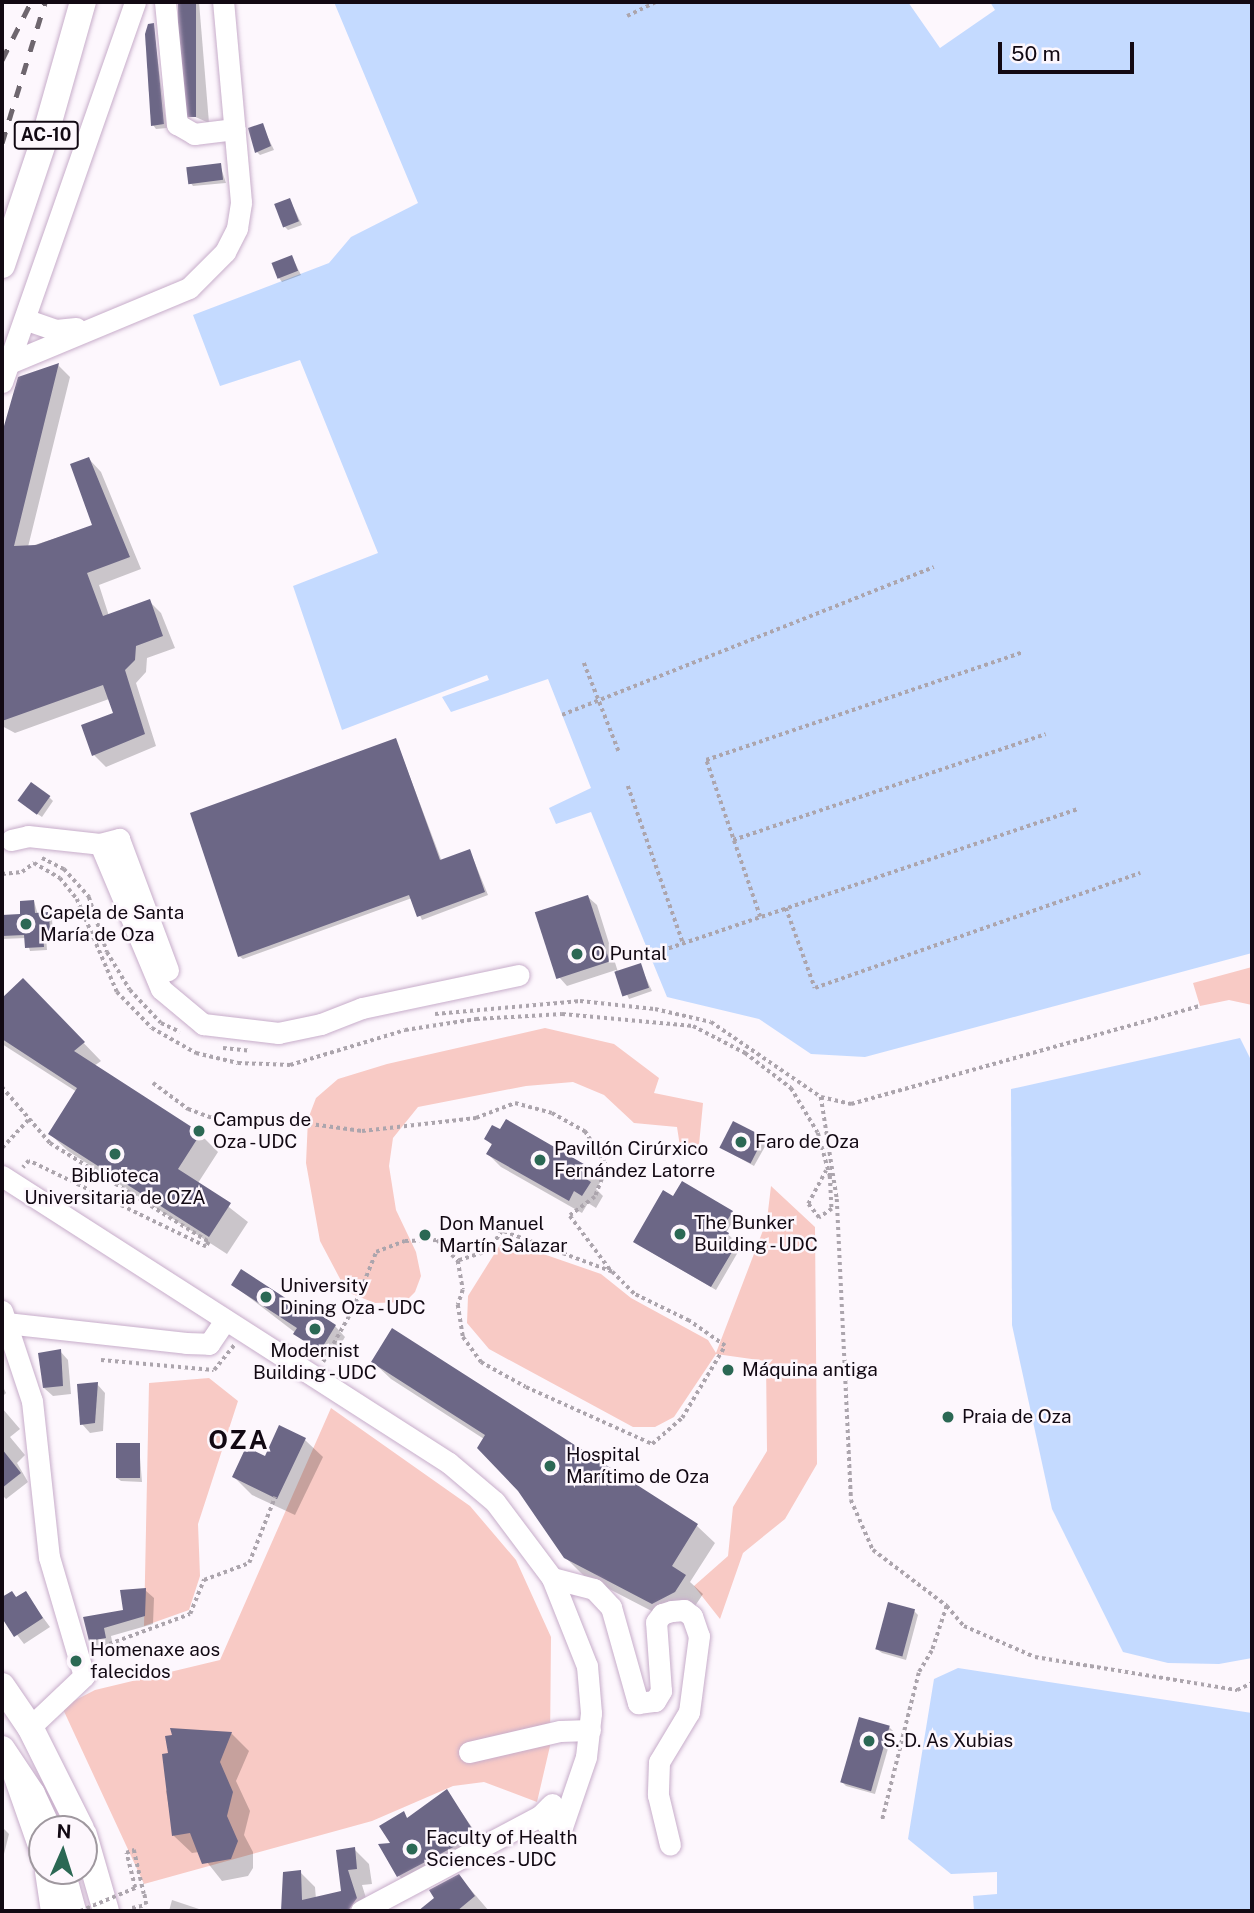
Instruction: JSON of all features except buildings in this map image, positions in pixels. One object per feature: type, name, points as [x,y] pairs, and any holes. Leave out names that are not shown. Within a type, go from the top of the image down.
[{"type":"main road","name":"AC-10","points":[[2,265],[44,143],[83,2]]},
{"type":"main road","points":[[2,1686],[30,1727],[74,1815]]},
{"type":"main road","points":[[5,1753],[32,1794],[42,1815]]},
{"type":"main road","points":[[98,1883],[106,1911]]},
{"type":"main road","points":[[54,1909],[59,1885]]},
{"type":"street","points":[[6,372],[27,320],[135,2]]},
{"type":"street","points":[[165,2],[177,124],[194,134],[235,129]]},
{"type":"street","points":[[6,372],[96,325],[189,288],[225,252],[237,228],[241,202],[223,2]]},
{"type":"street","points":[[27,320],[56,330],[96,325]]},
{"type":"street","points":[[11,839],[100,844],[161,989],[203,1024],[278,1033],[321,1024],[362,1008],[519,975]]},
{"type":"street","points":[[11,1175],[225,1320],[475,1482],[518,1529],[552,1578],[587,1666],[590,1730],[586,1757],[561,1830],[547,1824],[549,1807]]},
{"type":"street","points":[[30,1727],[85,1676],[50,1557],[32,1401],[4,1316],[209,1344],[225,1320]]},
{"type":"street","points":[[552,1578],[594,1589],[611,1607],[638,1703],[655,1701],[661,1691],[656,1622],[662,1614],[672,1611],[684,1610],[692,1616],[699,1636],[690,1712],[659,1762],[658,1795],[670,1844]]},
{"type":"street","points":[[469,1752],[560,1731],[590,1730]]},
{"type":"street","points":[[5,1753],[28,1818]]},
{"type":"street","points":[[361,1911],[549,1807],[586,1757]]},
{"type":"street","points":[[48,1885],[54,1909]]},
{"type":"path","points":[[628,16],[656,2]]},
{"type":"path","points":[[562,715],[934,567]]},
{"type":"path","points":[[760,916],[706,761],[1023,652]]},
{"type":"path","points":[[584,663],[619,752]]},
{"type":"path","points":[[733,840],[1046,734]]},
{"type":"path","points":[[628,786],[683,943]]},
{"type":"path","points":[[649,954],[1078,808]]},
{"type":"path","points":[[11,839],[64,869],[89,897],[107,952],[130,990],[161,1023],[184,1034]]},
{"type":"path","points":[[2,874],[22,872],[34,863],[60,878],[77,899],[117,992],[152,1028],[196,1053],[237,1063],[290,1065],[405,1030],[476,1019],[562,1014],[692,1026],[745,1053],[791,1087],[818,1133],[826,1170],[832,1175]]},
{"type":"path","points":[[786,908],[815,988],[1140,873]]},
{"type":"path","points":[[431,1015],[580,1001],[655,1009],[711,1022],[821,1097],[851,1104],[1200,1006]]},
{"type":"path","points":[[218,1047],[254,1051]]},
{"type":"path","points":[[153,1083],[188,1109],[228,1124],[281,1120],[362,1131],[476,1118],[515,1103],[552,1113],[585,1131],[607,1166],[595,1197],[570,1216],[612,1272],[634,1294],[689,1321],[725,1346],[682,1418],[652,1444],[526,1387],[481,1362],[463,1337],[458,1305],[464,1290],[458,1261],[437,1240],[405,1241],[376,1252],[353,1309],[322,1364]]},
{"type":"path","points":[[2,1087],[50,1143],[209,1242],[206,1247],[29,1161],[11,1175]]},
{"type":"path","points":[[821,1097],[832,1175],[851,1500],[873,1550],[947,1606],[964,1626],[1035,1657],[1237,1690],[1252,1683]]},
{"type":"path","points":[[2,1148],[28,1120]]},
{"type":"path","points":[[826,1170],[808,1204],[819,1218],[832,1209],[832,1175]]},
{"type":"path","points":[[458,1261],[489,1251],[502,1231],[612,1272]]},
{"type":"path","points":[[80,1654],[190,1614],[204,1580],[249,1563],[275,1497]]},
{"type":"path","points":[[882,1821],[919,1673],[932,1651],[947,1606]]},
{"type":"path","points":[[80,1911],[135,1888],[126,1853],[134,1850],[146,1905],[132,1908],[137,1911]]},
{"type":"shaded area","points":[[1252,967],[1252,1005],[1229,1000],[1200,1006],[1193,983]]},
{"type":"shaded area","points":[[545,1028],[614,1044],[659,1078],[654,1093],[703,1103],[699,1145],[681,1153],[677,1127],[634,1123],[604,1095],[573,1082],[526,1086],[418,1107],[393,1138],[389,1166],[396,1210],[416,1252],[421,1276],[415,1292],[405,1302],[375,1303],[347,1292],[320,1241],[306,1163],[308,1119],[316,1098],[338,1079],[387,1064]]},
{"type":"shaded area","points":[[771,1186],[815,1227],[817,1464],[785,1519],[743,1553],[720,1619],[694,1586],[728,1556],[733,1507],[767,1451],[766,1361],[716,1354],[674,1417],[655,1427],[633,1427],[489,1349],[467,1323],[468,1296],[503,1240],[601,1274],[631,1298],[708,1340],[716,1353],[767,1220]]},
{"type":"shaded area","points":[[209,1378],[238,1401],[198,1524],[200,1576],[189,1610],[144,1626],[149,1383]]},
{"type":"shaded area","points":[[331,1408],[470,1506],[516,1560],[551,1637],[550,1746],[537,1802],[484,1782],[453,1786],[372,1821],[144,1884],[62,1707],[95,1690],[220,1660]]},
{"type":"water","points":[[334,2],[908,2],[940,48],[995,10],[990,2],[1252,2],[1252,953],[865,1057],[811,1054],[759,1019],[667,997],[591,812],[556,824],[549,808],[591,788],[548,679],[451,712],[442,697],[489,680],[487,675],[342,730],[293,586],[378,553],[300,360],[220,386],[193,315],[329,263],[351,237],[418,203]]},
{"type":"water","points":[[1240,1038],[1252,1062],[1252,1658],[1219,1664],[1168,1663],[1123,1652],[1052,1509],[1012,1325],[1011,1089]]},
{"type":"water","points":[[958,1668],[1252,1713],[1252,1911],[974,1911],[973,1896],[997,1894],[997,1872],[951,1874],[908,1839],[934,1679]]},
{"type":"railway","points":[[2,60],[31,2]]},
{"type":"railway","points":[[2,143],[45,2]]},
{"type":"place","name":"Capela de Santa María de Oza","points":[[26,924]]},
{"type":"place","name":"O Puntal","points":[[577,954]]},
{"type":"place","name":"Campus de Oza - UDC","points":[[199,1131]]},
{"type":"place","name":"Faro de Oza","points":[[741,1142]]},
{"type":"place","name":"Biblioteca Universitaria de OZA","points":[[115,1154]]},
{"type":"place","name":"Pavillón Cirúrxico Fernández Latorre","points":[[540,1160]]},
{"type":"place","name":"The Bunker Building - UDC","points":[[680,1234]]},
{"type":"place","name":"Don Manuel Martín Salazar","points":[[425,1235]]},
{"type":"place","name":"University Dining Oza - UDC","points":[[266,1297]]},
{"type":"place","name":"Modernist Building - UDC","points":[[315,1329]]},
{"type":"place","name":"Máquina antiga","points":[[728,1370]]},
{"type":"place","name":"Praia de Oza","points":[[948,1417]]},
{"type":"place","name":"Hospital Marítimo de Oza","points":[[550,1466]]},
{"type":"place","name":"Homenaxe aos falecidos","points":[[76,1661]]},
{"type":"place","name":"S. D. As Xubias","points":[[869,1741]]},
{"type":"place","name":"Faculty of Health Sciences - UDC","points":[[412,1849]]},
{"type":"district","name":"OZA","points":[[239,1440]]}]
